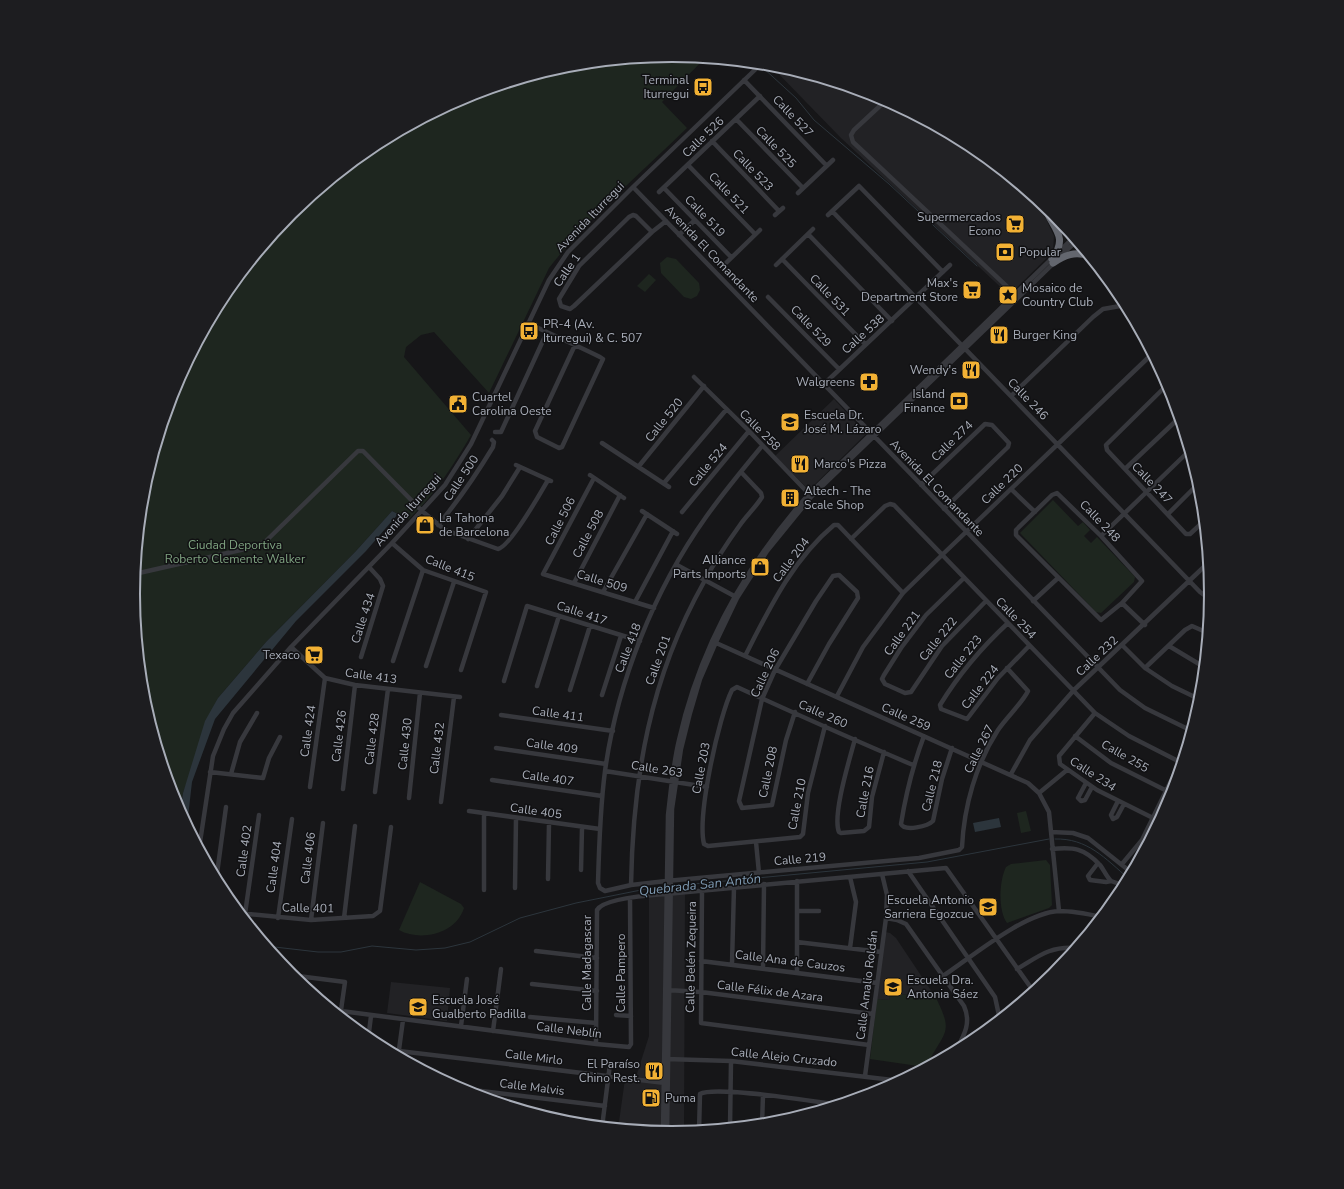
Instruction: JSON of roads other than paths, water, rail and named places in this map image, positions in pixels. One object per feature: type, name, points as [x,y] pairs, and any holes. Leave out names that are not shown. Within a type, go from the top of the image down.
[{"type":"highway","points":[[1052,221],[1060,238],[1060,248],[1052,261]]},
{"type":"highway","points":[[1052,261],[1068,255],[1081,254]]},
{"type":"street","name":"Avenida Iturregui","points":[[200,841],[210,772],[219,742],[233,713],[291,647],[392,543],[445,485],[471,444],[549,280],[564,257],[633,187],[755,69]]},
{"type":"street","name":"Calle 527","points":[[744,80],[827,166]]},
{"type":"street","name":"Calle 526","points":[[659,192],[760,96]]},
{"type":"street","points":[[881,105],[854,130],[851,135],[853,142],[1016,296]]},
{"type":"street","name":"Calle 525","points":[[736,119],[803,188]]},
{"type":"street","name":"Calle 523","points":[[712,142],[779,211]]},
{"type":"street","points":[[798,193],[833,160]]},
{"type":"street","name":"Calle 521","points":[[688,165],[755,234]]},
{"type":"street","points":[[828,215],[859,186],[943,272]]},
{"type":"street","name":"Avenida El Comandante","points":[[633,187],[1032,601],[1120,690],[1145,708],[1187,728]]},
{"type":"street","name":"Calle 519","points":[[664,188],[731,257]]},
{"type":"street","name":"Calle 246","points":[[832,211],[1204,595]]},
{"type":"street","name":"Calle 1","points":[[652,232],[636,216],[629,217],[575,272],[559,299],[559,304],[568,309],[574,306],[652,232],[666,221]]},
{"type":"street","points":[[679,235],[695,220]]},
{"type":"street","points":[[776,265],[813,229]]},
{"type":"street","points":[[726,263],[760,230]]},
{"type":"street","points":[[808,234],[892,321]]},
{"type":"street","points":[[667,1127],[668,881],[674,782],[679,741],[688,705],[714,642],[736,597],[767,551],[810,495],[964,347],[1071,242]]},
{"type":"street","points":[[1052,261],[1073,244]]},
{"type":"street","name":"Calle 531","points":[[782,259],[865,344]]},
{"type":"street","name":"Calle 538","points":[[824,385],[865,344],[892,321],[950,265]]},
{"type":"street","name":"Calle 529","points":[[768,297],[839,369]]},
{"type":"street","points":[[1011,396],[1092,317],[1103,309],[1119,306]]},
{"type":"street","points":[[528,323],[575,345],[603,359],[562,447],[559,448],[534,434],[575,345]]},
{"type":"street","points":[[496,432],[501,432],[547,332]]},
{"type":"street","name":"Calle 220","points":[[837,696],[864,647],[903,594],[942,554],[1149,357]]},
{"type":"street","name":"Calle 258","points":[[694,377],[749,431],[810,495]]},
{"type":"street","name":"Calle 520","points":[[639,466],[704,386]]},
{"type":"street","name":"Calle 247","points":[[1163,389],[1108,442],[1106,445],[1107,450],[1186,534],[1190,534],[1200,525]]},
{"type":"street","points":[[664,483],[726,410]]},
{"type":"street","points":[[1125,469],[1176,422]]},
{"type":"street","name":"Calle 274","points":[[921,485],[985,424],[992,425],[1009,443],[1005,450],[944,510]]},
{"type":"street","name":"Calle 524","points":[[682,512],[749,431]]},
{"type":"street","name":"Calle 500","points":[[438,525],[457,503],[473,480],[493,447],[494,442],[492,440]]},
{"type":"street","points":[[602,443],[669,487]]},
{"type":"street","name":"Calle 418","points":[[600,888],[598,883],[600,829],[606,764],[624,687],[640,641],[654,608],[705,518],[762,446]]},
{"type":"street","points":[[141,573],[254,547],[266,541],[358,451],[363,451],[422,511],[445,530],[468,539],[500,549],[522,523],[550,481],[518,466],[502,496],[468,539]]},
{"type":"street","points":[[1101,536],[1185,455]]},
{"type":"street","name":"Calle 201","points":[[631,885],[638,776],[652,711],[665,668],[684,620],[705,580],[740,525],[762,497],[761,493],[741,472]]},
{"type":"street","name":"Calle 506","points":[[544,574],[592,476],[622,496]]},
{"type":"street","points":[[1011,489],[1035,512],[1016,532],[1058,578],[1101,620],[1122,603],[1145,625]]},
{"type":"street","points":[[1168,514],[1193,489]]},
{"type":"street","name":"Calle 248","points":[[1035,512],[1052,495],[1057,493],[1128,564],[1142,581],[1122,603]]},
{"type":"street","name":"Calle 508","points":[[574,583],[622,496]]},
{"type":"street","name":"Calle 254","points":[[851,539],[885,506],[890,504],[942,554],[1095,713],[1129,736],[1178,760]]},
{"type":"street","points":[[635,602],[675,532],[642,510]]},
{"type":"street","points":[[603,592],[646,514]]},
{"type":"street","name":"Calle 204","points":[[745,656],[779,593],[806,553],[834,524],[838,525],[903,594]]},
{"type":"street","name":"Calle 415","points":[[392,543],[423,570],[484,592],[461,670]]},
{"type":"street","points":[[677,565],[736,597]]},
{"type":"street","name":"Calle 434","points":[[360,657],[384,586],[369,567]]},
{"type":"street","name":"Calle 232","points":[[1011,774],[1030,740],[1074,690],[1145,625],[1203,568]]},
{"type":"street","points":[[393,661],[423,570]]},
{"type":"street","name":"Calle 509","points":[[544,574],[654,608]]},
{"type":"street","name":"Calle 206","points":[[740,807],[740,794],[762,699],[775,670],[795,634],[830,580],[833,576],[839,575],[857,592],[858,598],[829,644],[807,684]]},
{"type":"street","name":"Calle 221","points":[[910,693],[905,693],[885,684],[882,679],[901,648],[926,615],[964,578]]},
{"type":"street","points":[[1032,601],[1058,578]]},
{"type":"street","points":[[426,666],[454,582]]},
{"type":"street","name":"Calle 222","points":[[910,693],[951,635],[986,600]]},
{"type":"street","name":"Calle 417","points":[[504,681],[528,606],[640,641]]},
{"type":"street","points":[[537,686],[559,616]]},
{"type":"street","name":"Calle 223","points":[[941,707],[940,705],[962,671],[1008,623]]},
{"type":"street","points":[[570,690],[590,626]]},
{"type":"street","points":[[1145,668],[1185,630],[1192,626],[1203,631]]},
{"type":"street","points":[[602,695],[621,636]]},
{"type":"street","name":"Calle 259","points":[[714,642],[1011,774],[1028,783],[1039,793],[1047,807],[1059,911]]},
{"type":"street","name":"Calle 224","points":[[941,707],[953,714],[967,719],[990,688],[1029,646]]},
{"type":"street","points":[[1122,646],[1145,668],[1172,686],[1194,697]]},
{"type":"street","points":[[1169,646],[1200,665]]},
{"type":"street","name":"Calle 413","points":[[291,647],[325,678],[355,685],[460,697]]},
{"type":"street","name":"Calle 267","points":[[956,850],[962,847],[963,825],[976,774],[998,730],[1028,691],[1007,668]]},
{"type":"street","name":"Calle 424","points":[[310,787],[325,678]]},
{"type":"street","name":"Calle 426","points":[[343,789],[355,685]]},
{"type":"street","name":"Calle 260","points":[[728,697],[732,690],[738,687],[913,765]]},
{"type":"street","name":"Calle 428","points":[[375,792],[388,689]]},
{"type":"street","name":"Calle 430","points":[[409,798],[420,693]]},
{"type":"street","name":"Calle 432","points":[[441,802],[454,697]]},
{"type":"street","name":"Calle 203","points":[[704,844],[704,814],[707,787],[728,697]]},
{"type":"street","name":"Calle 208","points":[[740,807],[744,809],[772,805],[784,746],[795,712]]},
{"type":"street","points":[[231,774],[240,742],[257,713]]},
{"type":"street","name":"Calle 234","points":[[1095,713],[1058,756],[1060,764],[1092,787],[1152,818]]},
{"type":"street","name":"Calle 411","points":[[501,715],[613,732]]},
{"type":"street","name":"Calle 210","points":[[704,844],[708,846],[800,837],[803,834],[808,793],[826,726]]},
{"type":"street","points":[[913,765],[924,736]]},
{"type":"street","name":"Calle 255","points":[[1075,736],[1111,763],[1167,791]]},
{"type":"street","points":[[210,772],[263,778],[269,758],[280,737]]},
{"type":"street","name":"Calle 216","points":[[855,739],[840,798],[837,826],[839,832],[864,831],[869,827],[872,797],[884,752]]},
{"type":"street","name":"Calle 409","points":[[496,748],[606,764]]},
{"type":"street","name":"Calle 218","points":[[913,765],[906,791],[901,824],[903,827],[908,828],[930,824],[933,821],[942,779],[952,748]]},
{"type":"street","points":[[1039,793],[1067,770]]},
{"type":"street","name":"Calle 263","points":[[605,771],[707,787]]},
{"type":"street","name":"Calle 407","points":[[492,780],[602,796]]},
{"type":"street","points":[[1086,783],[1078,798],[1081,801],[1085,800],[1092,787]]},
{"type":"street","points":[[1122,864],[1142,840],[1166,793]]},
{"type":"street","points":[[1118,801],[1111,815],[1113,819],[1117,817],[1124,804]]},
{"type":"street","points":[[217,871],[226,807]]},
{"type":"street","name":"Calle 405","points":[[469,811],[582,828],[600,829]]},
{"type":"street","points":[[484,814],[484,890]]},
{"type":"street","name":"Calle 402","points":[[245,912],[259,815]]},
{"type":"street","points":[[515,888],[516,818]]},
{"type":"street","name":"Calle 404","points":[[278,918],[292,819]]},
{"type":"street","name":"Calle 406","points":[[311,920],[322,823]]},
{"type":"street","points":[[548,879],[549,823]]},
{"type":"street","points":[[344,918],[355,826]]},
{"type":"street","name":"Calle 401","points":[[247,914],[311,920],[373,916],[380,911],[391,827]]},
{"type":"street","points":[[581,870],[582,828]]},
{"type":"street","points":[[1051,833],[1072,833],[1088,838],[1128,869]]},
{"type":"street","points":[[756,842],[759,873]]},
{"type":"street","points":[[1052,847],[1080,850],[1098,864],[1111,881]]},
{"type":"street","name":"Calle 219","points":[[600,888],[605,891],[631,885],[668,881],[919,858],[956,850]]},
{"type":"street","points":[[1098,864],[1090,874],[1089,878],[1106,882],[1111,881],[1119,884]]},
{"type":"street","points":[[630,898],[668,893],[946,868],[1031,988]]},
{"type":"street","points":[[908,871],[995,996],[999,1015]]},
{"type":"street","name":"Calle Amalio Roldán","points":[[865,1076],[886,918],[887,895],[882,874]]},
{"type":"street","points":[[850,877],[856,902],[850,948]]},
{"type":"street","points":[[797,881],[797,973]]},
{"type":"street","points":[[763,968],[764,884]]},
{"type":"street","points":[[732,964],[734,887]]},
{"type":"street","name":"Calle Belén Zequeira","points":[[702,890],[700,1023],[869,1045]]},
{"type":"street","name":"Calle Madagascar","points":[[596,1044],[597,910],[599,906],[630,898]]},
{"type":"street","name":"Calle Pampero","points":[[629,1047],[631,1044],[630,898]]},
{"type":"street","points":[[798,911],[819,911]]},
{"type":"street","points":[[943,976],[1028,920],[1059,911],[1084,913],[1096,916]]},
{"type":"street","points":[[886,918],[897,920],[906,924],[964,1006],[968,1020],[960,1042]]},
{"type":"street","points":[[797,942],[881,952]]},
{"type":"street","points":[[1018,969],[1048,951],[1063,947],[1071,948]]},
{"type":"street","points":[[536,951],[597,958]]},
{"type":"street","name":"Calle Ana de Cauzos","points":[[701,961],[877,983]]},
{"type":"street","points":[[493,1031],[501,969]]},
{"type":"street","points":[[301,976],[345,982],[341,1011]]},
{"type":"street","points":[[461,1026],[467,979]]},
{"type":"street","points":[[532,984],[597,991]]},
{"type":"street","name":"Calle Félix de Azara","points":[[667,990],[701,992],[873,1014]]},
{"type":"street","name":"Calle Neblín","points":[[346,1015],[371,1016],[461,1026],[629,1047]]},
{"type":"street","points":[[616,1015],[631,1016]]},
{"type":"street","points":[[369,1032],[371,1016]]},
{"type":"street","points":[[530,1017],[596,1023]]},
{"type":"street","points":[[399,1051],[403,1020]]},
{"type":"street","name":"Calle Mirlo","points":[[399,1051],[666,1083]]},
{"type":"street","name":"Calle Alejo Cruzado","points":[[666,1059],[731,1061],[891,1080]]},
{"type":"street","points":[[730,1123],[731,1061]]},
{"type":"street","points":[[603,1122],[610,1064]]},
{"type":"street","points":[[663,1127],[666,1083]]},
{"type":"street","name":"Calle Malvis","points":[[480,1091],[605,1106]]},
{"type":"street","points":[[699,1126],[700,1094],[702,1093],[731,1092],[828,1103]]},
{"type":"street","points":[[762,1119],[763,1095]]},
{"type":"waterway","points":[[766,71],[796,98],[814,120],[889,184],[977,266]]},
{"type":"waterway","name":"Quebrada San Antón","points":[[672,886],[927,862],[1049,839]]},
{"type":"waterway","name":"Quebrada San Antón","points":[[1055,839],[1077,842],[1086,846],[1103,857],[1124,875]]},
{"type":"waterway","name":"Quebrada San Antón","points":[[273,947],[318,952],[341,952],[372,946],[416,950],[445,948],[470,942],[520,918],[576,903],[651,888],[665,887]]},
{"type":"place","name":"Terminal Iturregui","points":[[703,87]]},
{"type":"place","name":"Supermercados Econo","points":[[1015,224]]},
{"type":"place","name":"Popular","points":[[1005,252]]},
{"type":"place","name":"Max's Department Store","points":[[972,290]]},
{"type":"place","name":"Mosaico de Country Club","points":[[1008,295]]},
{"type":"place","name":"PR-4 (Av. Iturregui) & C. 507","points":[[529,331]]},
{"type":"place","name":"Burger King","points":[[999,335]]},
{"type":"place","name":"Wendy's","points":[[971,370]]},
{"type":"place","name":"Walgreens","points":[[869,382]]},
{"type":"place","name":"Island Finance","points":[[959,401]]},
{"type":"place","name":"Cuartel Carolina Oeste","points":[[458,404]]},
{"type":"place","name":"Escuela Dr. José M. Lázaro","points":[[790,422]]},
{"type":"place","name":"Marco's Pizza","points":[[800,464]]},
{"type":"place","name":"Altech - The Scale Shop","points":[[790,498]]},
{"type":"place","name":"La Tahona de Barcelona","points":[[425,525]]},
{"type":"place","name":"Alliance Parts Imports","points":[[760,567]]},
{"type":"place","name":"Texaco","points":[[314,655]]},
{"type":"place","name":"Escuela Antonio Sarriera Egozcue","points":[[988,907]]},
{"type":"place","name":"Escuela Dra. Antonia Sáez","points":[[893,987]]},
{"type":"place","name":"Escuela José Gualberto Padilla","points":[[418,1007]]},
{"type":"place","name":"El Paraíso Chino Rest.","points":[[654,1071]]},
{"type":"place","name":"Puma","points":[[651,1098]]},
{"type":"park label","name":"Ciudad Deportiva Roberto Clemente Walker","points":[[235,552]]}]
